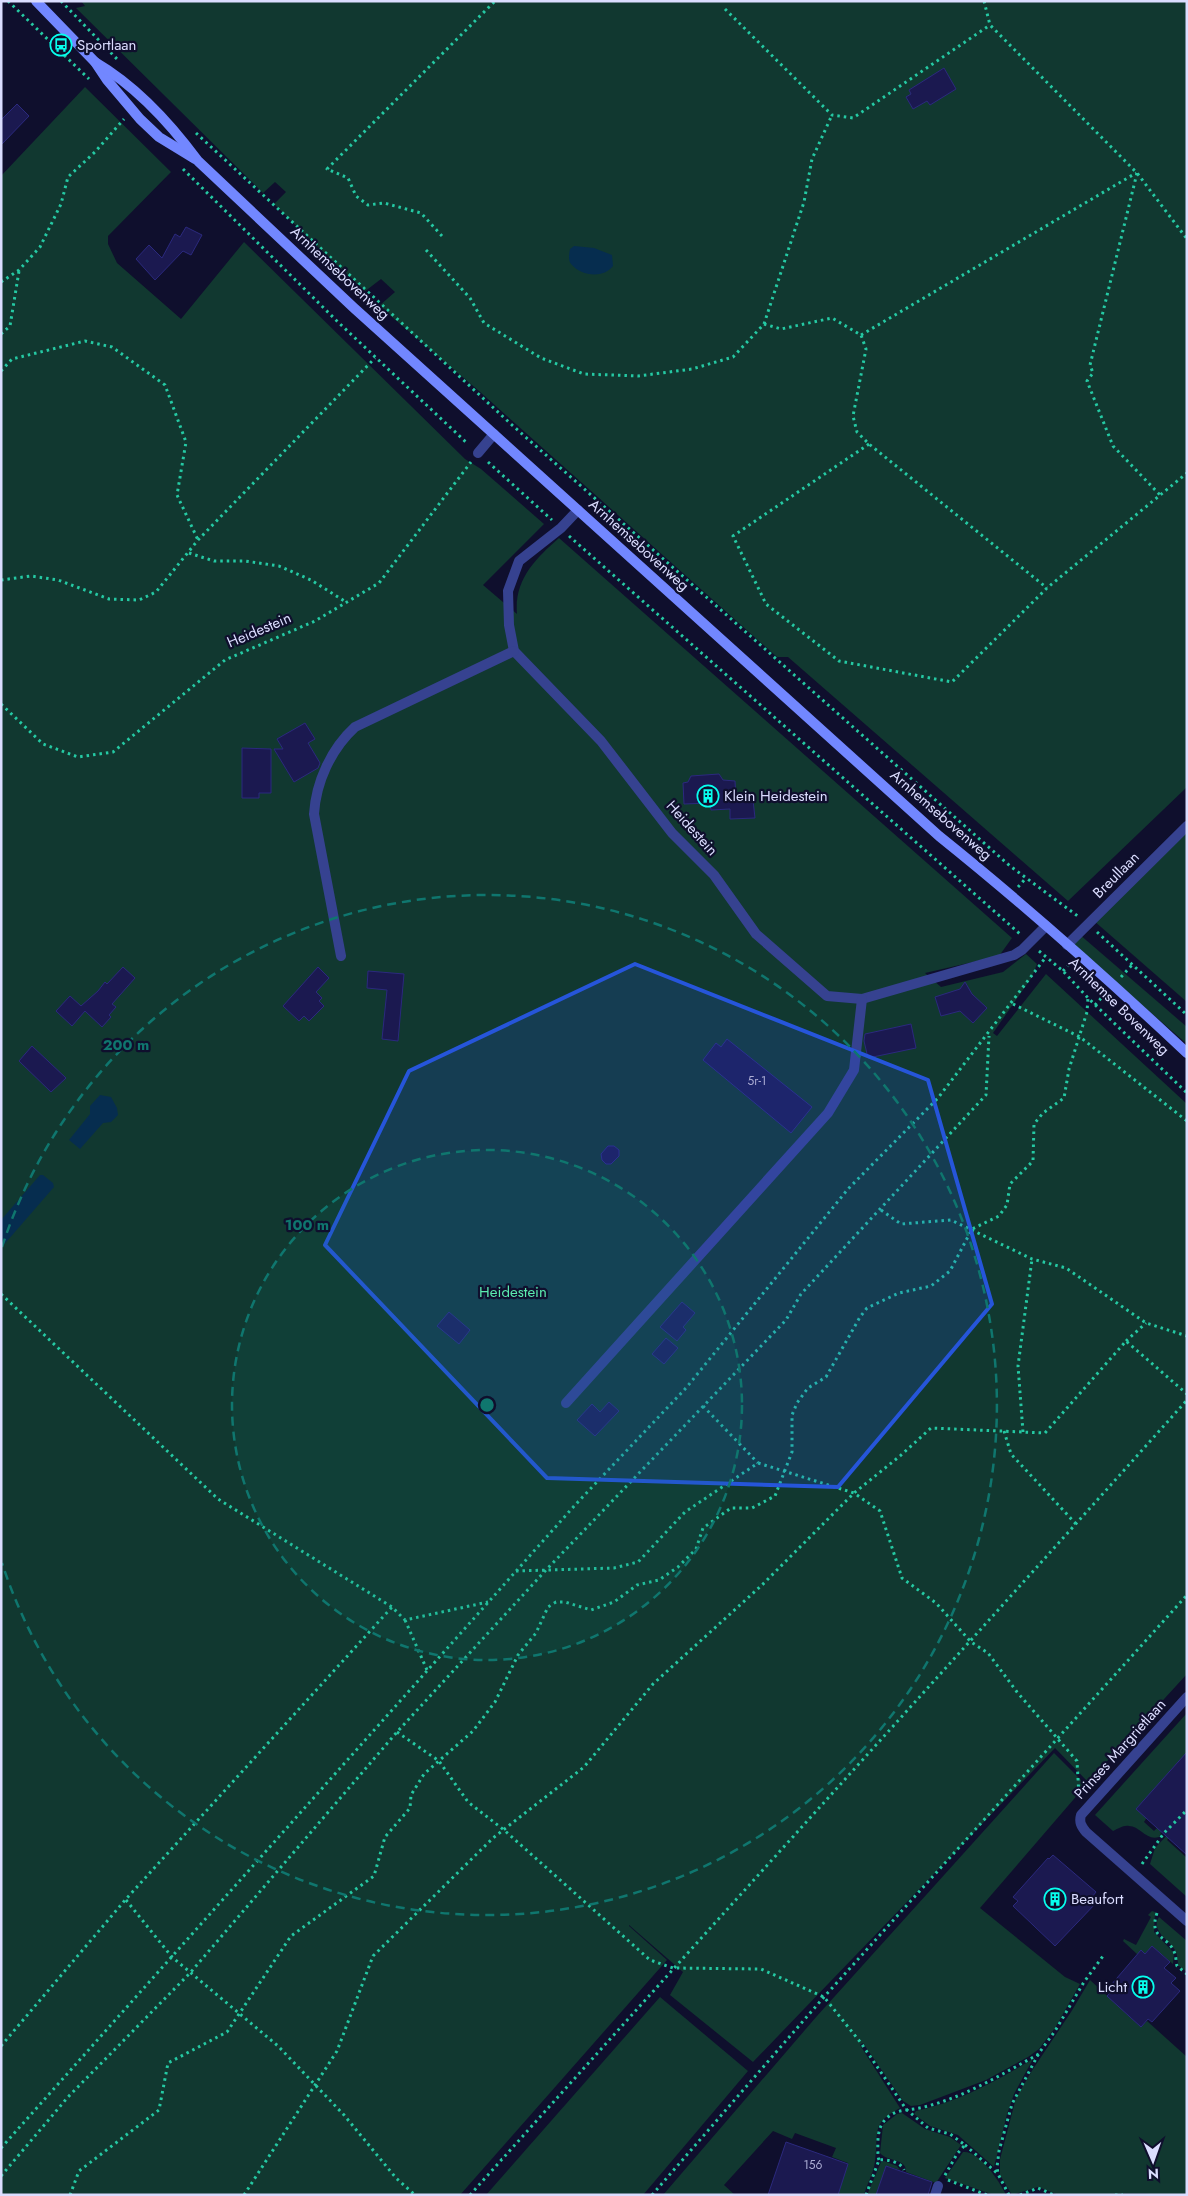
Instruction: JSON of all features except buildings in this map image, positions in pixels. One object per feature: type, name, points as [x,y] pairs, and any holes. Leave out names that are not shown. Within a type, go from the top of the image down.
[{"type":"main road","name":"Arnhemsebovenweg","points":[[36,1],[95,62],[106,80],[121,98],[159,136],[198,161],[312,269],[939,836],[1011,895],[1067,945]]},
{"type":"main road","name":"Arnhemsebovenweg","points":[[95,62],[115,74],[152,106],[183,140],[198,161]]},
{"type":"main road","name":"Arnhemse Bovenweg","points":[[1067,945],[1114,984],[1187,1053]]},
{"type":"street","points":[[478,453],[494,434]]},
{"type":"street","points":[[342,956],[314,814],[316,797],[333,752],[341,740],[355,727],[514,651],[509,625],[508,591],[519,561],[561,528],[578,510]]},
{"type":"street","name":"Heidestein","points":[[514,651],[601,741],[672,832],[714,875],[756,934],[827,996],[862,999],[1001,960],[1022,950],[1046,926]]},
{"type":"street","name":"Breullaan","points":[[1067,945],[1187,826]]},
{"type":"street","points":[[566,1403],[828,1113],[854,1070],[862,999]]},
{"type":"street","name":"Prinses Margrietlaan","points":[[1080,1819],[1187,1697]]},
{"type":"street","points":[[1080,1819],[1086,1832],[1187,1921]]},
{"type":"path","points":[[8,1],[94,84]]},
{"type":"path","points":[[61,1],[122,64]]},
{"type":"path","points":[[442,236],[422,213],[384,203],[368,205],[356,196],[348,178],[327,169],[495,1]]},
{"type":"path","points":[[984,1],[990,25],[1136,173],[1187,239]]},
{"type":"path","points":[[725,9],[832,115],[853,118],[990,25]]},
{"type":"path","points":[[426,250],[470,298],[484,323],[541,358],[584,374],[638,376],[692,370],[733,357],[764,324],[804,202],[812,159],[832,115]]},
{"type":"path","points":[[1,282],[20,270],[40,247],[61,204],[68,177],[95,152],[124,118]]},
{"type":"path","points":[[194,132],[526,439],[1010,866],[1088,923],[1187,1015]]},
{"type":"path","points":[[861,335],[1136,173]]},
{"type":"path","points":[[1136,173],[1090,365],[1093,373],[1087,381],[1113,446],[1161,496]]},
{"type":"path","points":[[1,334],[10,326],[20,270]]},
{"type":"path","points":[[764,324],[781,329],[832,318],[861,335],[866,349],[853,416],[857,432],[869,444],[1046,588]]},
{"type":"path","points":[[1,371],[12,360],[85,341],[112,347],[165,385],[186,442],[177,495],[198,540]]},
{"type":"path","points":[[1,580],[31,576],[58,580],[109,599],[139,600],[156,592],[198,540],[376,358]]},
{"type":"path","points":[[869,444],[732,536],[766,604],[840,661],[952,682],[1046,588],[1187,473]]},
{"type":"path","name":"Heidestein","points":[[1,704],[43,744],[78,757],[113,752],[225,660],[316,622],[379,583],[478,453]]},
{"type":"path","points":[[189,553],[214,561],[245,561],[278,566],[311,580],[346,602]]},
{"type":"path","name":"Arnhemse Bovenweg","points":[[1029,943],[1046,957],[1187,1093]]},
{"type":"path","points":[[1,2148],[576,1504],[686,1388],[848,1189],[938,1098],[1046,957]]},
{"type":"path","points":[[70,2195],[79,2170],[159,2110],[168,2063],[227,2032],[291,1936],[374,1876],[385,1837],[410,1808],[411,1795],[424,1774],[473,1731],[495,1702],[518,1655],[536,1633],[548,1607],[556,1602],[565,1602],[591,1610],[614,1602],[637,1585],[659,1580],[678,1567],[696,1549],[703,1528],[732,1508],[752,1508],[775,1496],[792,1452],[792,1415],[797,1403],[808,1388],[826,1377],[860,1317],[868,1308],[899,1293],[931,1286],[950,1271],[972,1229],[998,1216],[1007,1205],[1010,1184],[1033,1161],[1034,1124],[1043,1113],[1064,1098],[1069,1068],[1087,1012],[1088,998]]},
{"type":"path","points":[[1013,1004],[1080,1037],[1187,1121]]},
{"type":"path","points":[[1,2176],[68,2097],[190,1973],[397,1732],[546,1570],[786,1320],[802,1294],[986,1095],[989,1036]]},
{"type":"path","points":[[880,1210],[901,1224],[952,1220],[1032,1259],[1066,1268],[1146,1323],[1187,1336]]},
{"type":"path","points":[[1023,1432],[1018,1366],[1032,1259]]},
{"type":"path","points":[[1,1294],[218,1499],[392,1607],[405,1620],[427,1670]]},
{"type":"path","points":[[244,2195],[337,2051],[373,1956],[504,1830],[584,1767],[653,1684],[762,1585],[854,1493],[931,1428],[1044,1432],[1126,1341],[1146,1323]]},
{"type":"path","points":[[1126,1341],[1187,1394]]},
{"type":"path","points":[[470,2195],[673,1968],[971,1642],[1187,1400]]},
{"type":"path","points":[[704,1406],[758,1463],[854,1493],[880,1511],[902,1578],[936,1603],[971,1642],[988,1653],[1017,1692],[1077,1761],[1080,1792],[1076,1807],[1080,1819]]},
{"type":"path","points":[[1004,1431],[1011,1454],[1076,1524]]},
{"type":"path","points":[[516,1571],[614,1568],[638,1562],[685,1512],[758,1463]]},
{"type":"path","points":[[652,2195],[824,1997],[1187,1595]]},
{"type":"path","points":[[405,1620],[489,1602]]},
{"type":"path","points":[[1,2046],[126,1899],[392,1607]]},
{"type":"path","points":[[397,1732],[439,1761],[468,1802],[504,1830],[650,1960],[673,1968],[761,1969],[824,1997],[861,2042],[906,2109],[928,2128],[950,2134],[965,2145],[998,2174],[1009,2195]]},
{"type":"path","points":[[1134,1875],[1164,1833],[1187,1810]]},
{"type":"path","points":[[126,1899],[172,1957],[240,2012],[278,2046],[344,2115],[396,2178],[415,2195]]},
{"type":"path","points":[[1151,1907],[1158,1912],[1155,1924],[1158,1935],[1172,1948],[1177,1966],[1187,1974]]},
{"type":"path","points":[[998,2174],[999,2151],[1012,2104],[1039,2053],[1055,2032],[1093,1968],[1103,1956]]},
{"type":"path","points":[[866,2195],[879,2160],[880,2127],[884,2120],[894,2113],[906,2109],[922,2108],[954,2097],[987,2082],[1039,2053]]},
{"type":"path","points":[[965,2145],[957,2154],[943,2178],[987,2195]]},
{"type":"path","points":[[879,2160],[885,2159],[900,2164],[904,2170]]},
{"type":"path","points":[[1020,2195],[1038,2188],[1054,2195]]},
{"type":"path","points":[[1115,2195],[1124,2195]]},
{"type":"highlighted area","points":[[635,964],[928,1080],[992,1304],[838,1487],[547,1478],[325,1245],[409,1071]]},
{"type":"green space","points":[[81,1],[1187,1],[1187,787],[1068,901],[788,657],[777,657],[479,391],[379,306],[395,292],[381,279],[364,292],[274,204],[286,192],[275,182],[263,193],[76,8],[85,6]]},
{"type":"green space","name":"Heidestein","points":[[85,87],[171,172],[108,236],[108,244],[117,263],[181,319],[244,242],[465,459],[481,469],[544,524],[483,585],[517,614],[519,591],[528,571],[534,562],[559,538],[1012,938],[999,956],[925,973],[941,987],[1003,972],[1026,954],[1037,964],[1032,977],[993,1033],[997,1036],[1046,974],[1187,1104],[1187,1674],[1088,1782],[1055,1748],[753,2062],[670,1995],[683,1972],[629,1925],[667,1960],[460,2195],[1,2195],[1,176]]},
{"type":"green space","points":[[1187,827],[1187,1002],[1093,920]]},
{"type":"green space","points":[[1079,934],[1187,1027],[1187,1044],[1073,945]]},
{"type":"green space","points":[[1187,1713],[1187,1752],[1144,1822],[1154,1831],[1159,1826],[1161,1833],[1159,1837],[1150,1837],[1129,1826],[1113,1831],[1095,1815]]},
{"type":"green space","points":[[1054,1753],[1086,1785],[980,1908],[1065,1977],[1080,1984],[1055,2028],[1039,2049],[986,2080],[920,2105],[911,2106],[903,2101],[863,2043],[860,2045],[900,2108],[890,2114],[880,2124],[872,2174],[864,2195],[837,2195],[848,2163],[832,2157],[836,2148],[795,2133],[792,2139],[773,2131],[724,2185],[735,2195],[663,2195],[817,2016]]},
{"type":"green space","points":[[1170,1832],[1172,1834],[1167,1840],[1187,1858],[1187,1897],[1150,1864],[1155,1848]]},
{"type":"green space","points":[[1152,1911],[1155,1912],[1154,1932],[1174,1953],[1173,1964],[1152,1946],[1145,1954],[1141,1951],[1138,1955],[1123,1941],[1124,1939],[1136,1945],[1151,1917],[1148,1915]]},
{"type":"green space","points":[[1159,1917],[1187,1941],[1187,1972],[1179,1966],[1175,1950],[1161,1935],[1157,1926]]},
{"type":"green space","points":[[1090,1980],[1141,2027],[1147,2021],[1187,2057],[1187,2195],[1059,2195],[1038,2187],[1012,2195],[1000,2175],[1000,2159],[1016,2098]]},
{"type":"green space","points":[[660,1997],[748,2071],[643,2195],[486,2195]]},
{"type":"green space","points":[[1033,2059],[1014,2094],[994,2167],[958,2135],[930,2126],[914,2114],[916,2111],[947,2102],[977,2090]]},
{"type":"green space","points":[[902,2113],[925,2129],[950,2137],[961,2145],[936,2183],[906,2172],[903,2164],[880,2153],[883,2125],[897,2114]]},
{"type":"green space","points":[[963,2152],[976,2156],[982,2161],[994,2175],[1006,2195],[994,2195],[945,2178]]},
{"type":"green space","points":[[884,2161],[897,2166],[900,2170],[886,2166],[876,2195],[867,2195],[881,2162]]},
{"type":"water","points":[[574,246],[594,248],[612,255],[613,266],[604,273],[598,274],[580,271],[569,261],[570,249]]},
{"type":"water","points":[[100,1095],[111,1097],[117,1108],[118,1115],[111,1122],[103,1123],[80,1149],[69,1140],[90,1114],[90,1106]]},
{"type":"water","points":[[40,1175],[43,1175],[53,1183],[54,1187],[1,1248],[1,1220]]},
{"type":"place","name":"Sportlaan","points":[[61,45]]},
{"type":"place","name":"Klein Heidestein","points":[[708,796]]},
{"type":"place","name":"Beaufort","points":[[1055,1899]]},
{"type":"place","name":"Licht","points":[[1143,1987]]}]
